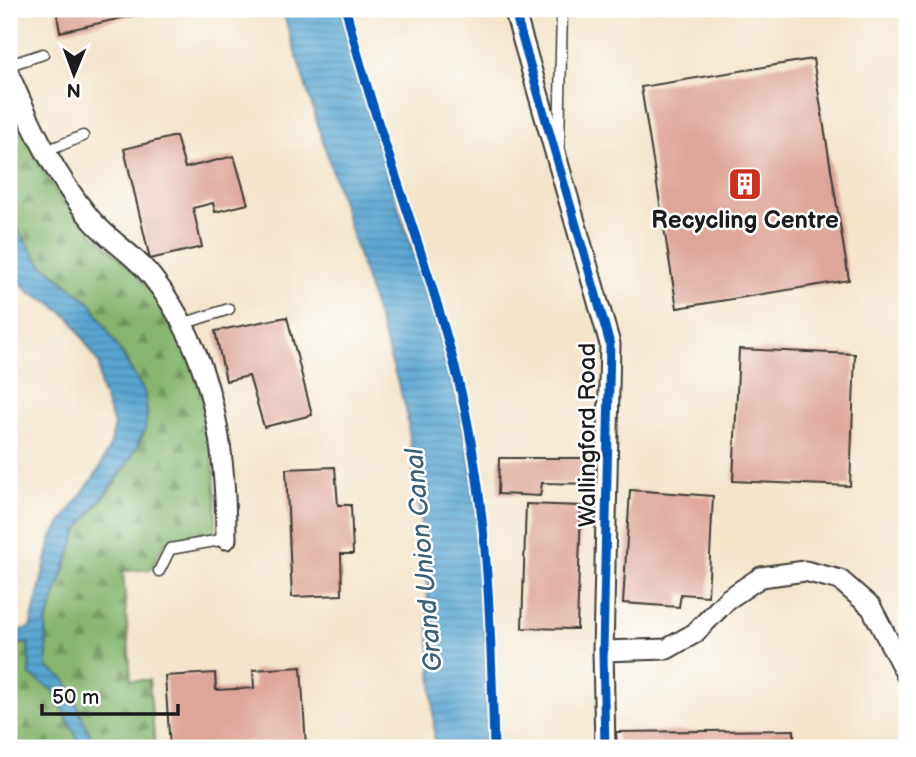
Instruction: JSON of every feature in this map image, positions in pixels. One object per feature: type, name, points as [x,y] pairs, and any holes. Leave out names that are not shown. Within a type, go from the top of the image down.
[{"type":"street","name":"Wallingford Road","points":[[514,9],[610,344],[603,651],[605,748]]},
{"type":"street","points":[[9,74],[44,152],[92,220],[152,276],[182,324],[206,377],[217,424],[225,465],[226,539]]},
{"type":"street","points":[[603,651],[667,649],[695,633],[728,599],[761,577],[805,571],[840,580],[871,607],[907,676]]},
{"type":"lane","points":[[558,166],[562,9]]},
{"type":"lane","points":[[9,65],[43,54]]},
{"type":"lane","points":[[44,152],[83,136]]},
{"type":"lane","points":[[182,324],[229,309]]},
{"type":"lane","points":[[159,571],[170,549],[226,539]]},
{"type":"green space","points":[[9,99],[35,154],[58,194],[77,217],[141,279],[169,318],[184,346],[204,406],[214,468],[216,533],[165,542],[151,569],[123,571],[131,680],[149,680],[155,748],[91,748],[93,742],[66,681],[47,667],[46,624],[67,560],[78,530],[118,479],[139,444],[145,430],[144,391],[91,303],[41,263],[9,218]]},
{"type":"green space","points":[[28,643],[30,675],[54,691],[78,740],[75,748],[9,748],[9,646]]},
{"type":"water","points":[[282,9],[341,9],[371,120],[440,340],[468,452],[479,524],[488,748],[435,748],[426,564],[406,409]]},
{"type":"water","points":[[9,218],[41,263],[91,303],[144,391],[147,413],[145,430],[130,460],[78,530],[46,624],[47,667],[66,680],[93,742],[91,748],[75,748],[78,740],[54,691],[30,675],[28,643],[9,646],[9,632],[30,628],[52,536],[98,471],[111,444],[114,425],[100,386],[99,364],[71,319],[49,302],[31,294],[9,270]]},
{"type":"building","points":[[56,9],[157,9],[157,10],[60,32]]},
{"type":"building","name":"Recycling Centre","points":[[813,59],[849,280],[677,308],[641,87]]},
{"type":"building","points":[[176,136],[185,168],[234,156],[248,204],[215,212],[213,203],[193,208],[202,247],[150,259],[124,149]]},
{"type":"building","points":[[287,317],[312,415],[264,427],[249,376],[226,381],[215,331]]},
{"type":"building","points":[[739,349],[855,354],[850,486],[733,481]]},
{"type":"building","points":[[499,458],[593,458],[594,484],[542,483],[540,496],[498,494]]},
{"type":"building","points":[[335,467],[338,505],[351,505],[353,554],[341,554],[342,595],[292,597],[286,469]]},
{"type":"building","points":[[630,490],[713,496],[708,596],[681,594],[679,607],[623,603]]},
{"type":"building","points":[[526,504],[581,506],[577,629],[522,628]]},
{"type":"building","points":[[301,667],[306,747],[170,748],[165,676],[215,673],[216,690],[254,688],[253,670]]},
{"type":"building","points":[[794,730],[794,748],[617,748],[616,732]]},
{"type":"cycle path","points":[[346,9],[372,102],[446,332],[468,425],[486,563],[494,748]]},
{"type":"cycle path","points":[[514,9],[610,344],[603,651],[605,748]]},
{"type":"place","name":"Recycling Centre","points":[[745,184]]},
{"type":"water label","name":"Grand Union Canal","points":[[423,560]]}]
